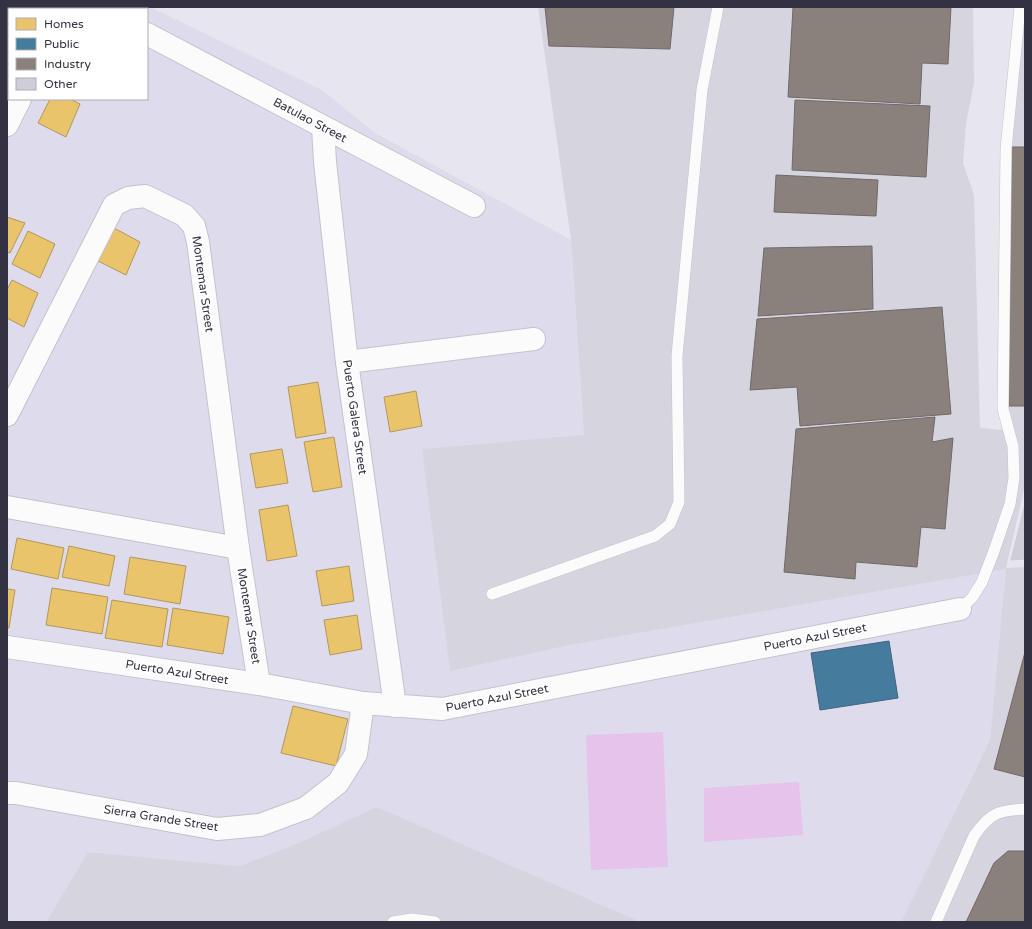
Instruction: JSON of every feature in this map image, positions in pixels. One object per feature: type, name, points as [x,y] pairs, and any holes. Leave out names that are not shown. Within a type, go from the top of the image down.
[{"type":"street","name":"Batulao Street","points":[[148,35],[474,206]]},
{"type":"street","points":[[7,125],[20,100]]},
{"type":"street","name":"Puerto Galera Street","points":[[323,127],[324,162],[347,362],[395,706]]},
{"type":"street","name":"Montemar Street","points":[[7,415],[114,205],[128,198],[145,196],[184,215],[194,226],[198,242],[238,548],[259,684]]},
{"type":"street","points":[[347,362],[534,339]]},
{"type":"street","points":[[7,507],[238,548]]},
{"type":"street","name":"Puerto Azul Street","points":[[7,646],[259,684],[363,703],[442,709],[960,609]]},
{"type":"street","name":"Sierra Grande Street","points":[[7,793],[24,794],[217,829],[260,825],[306,808],[338,783],[356,754],[363,703]]},
{"type":"lane","points":[[492,594],[655,536],[670,524],[679,502],[677,356],[702,90],[718,7]]},
{"type":"lane","points":[[960,609],[972,598],[982,582],[1010,504],[1014,478],[1013,446],[1003,410],[1006,149],[1020,7]]},
{"type":"lane","points":[[936,922],[974,836],[982,825],[991,816],[1003,812],[1025,809]]},
{"type":"lane","points":[[393,922],[412,919],[435,922]]},
{"type":"shaded area","points":[[7,7],[150,7],[322,90],[375,133],[571,240],[584,435],[450,670],[570,645],[1006,569],[990,740],[901,922],[641,922],[377,807],[287,848],[239,866],[88,852],[46,922],[7,922]]},
{"type":"shaded area","points":[[538,7],[973,7],[974,83],[966,123],[963,163],[974,195],[980,428],[1002,430],[1013,18],[1016,7],[1025,7],[1025,485],[1006,568],[1025,567],[1025,922],[901,922],[990,740],[1006,569],[570,645],[450,671],[422,449],[584,435],[571,240]]},
{"type":"shaded area","points":[[663,732],[668,867],[591,870],[586,735]]},
{"type":"shaded area","points":[[799,782],[803,835],[704,842],[704,788]]},
{"type":"shaded area","points":[[377,807],[641,922],[46,922],[88,852],[239,866],[287,848]]},
{"type":"building: Homes","points":[[50,100],[72,100],[80,104],[66,137],[38,123]]},
{"type":"building: Homes","points":[[7,217],[25,223],[10,253],[7,252]]},
{"type":"building: Homes","points":[[114,228],[140,242],[126,275],[98,261]]},
{"type":"building: Homes","points":[[28,231],[55,244],[40,278],[12,264]]},
{"type":"building: Homes","points":[[12,280],[38,293],[24,327],[7,318],[7,290]]},
{"type":"building: Homes","points":[[318,382],[326,433],[296,438],[288,387]]},
{"type":"building: Homes","points":[[416,391],[422,426],[390,432],[384,397]]},
{"type":"building: Homes","points":[[334,437],[342,487],[313,492],[304,442]]},
{"type":"building: Homes","points":[[282,449],[288,483],[256,488],[250,454]]},
{"type":"building: Homes","points":[[288,505],[297,556],[267,561],[259,510]]},
{"type":"building: Homes","points":[[17,538],[64,548],[58,579],[11,569]]},
{"type":"building: Homes","points":[[69,546],[115,556],[109,586],[62,577]]},
{"type":"building: Homes","points":[[130,557],[186,566],[180,604],[124,594]]},
{"type":"building: Homes","points":[[349,566],[354,601],[322,606],[316,571]]},
{"type":"building: Homes","points":[[52,588],[108,597],[102,634],[46,625]]},
{"type":"building: Homes","points":[[7,589],[15,590],[9,628],[7,628]]},
{"type":"building: Homes","points":[[112,600],[168,609],[162,647],[105,638]]},
{"type":"building: Homes","points":[[173,608],[229,617],[223,654],[167,645]]},
{"type":"building: Homes","points":[[357,615],[362,649],[330,655],[324,620]]},
{"type":"building: Homes","points":[[293,706],[348,719],[336,766],[281,753]]},
{"type":"building: Public","points":[[889,641],[898,698],[820,710],[811,653]]},
{"type":"building: Industry","points":[[545,7],[674,7],[670,49],[549,46]]},
{"type":"building: Industry","points":[[793,7],[951,7],[948,64],[922,63],[920,104],[788,97]]},
{"type":"building: Industry","points":[[795,100],[930,106],[926,177],[792,170]]},
{"type":"building: Industry","points":[[1007,147],[1025,147],[1025,406],[1009,406]]},
{"type":"building: Industry","points":[[776,175],[878,180],[876,216],[774,212]]},
{"type":"building: Industry","points":[[872,246],[873,309],[758,316],[764,248]]},
{"type":"building: Industry","points":[[942,307],[951,414],[800,426],[797,387],[750,390],[757,319]]},
{"type":"building: Industry","points":[[935,417],[932,442],[953,438],[945,529],[921,527],[917,567],[856,562],[855,579],[784,572],[796,429]]},
{"type":"building: Industry","points":[[1025,652],[1025,777],[994,769]]},
{"type":"building: Industry","points":[[1008,851],[1025,851],[1025,922],[966,922],[994,863]]},
{"type":"building: Other","points":[[1025,504],[1025,559],[1011,560]]}]
